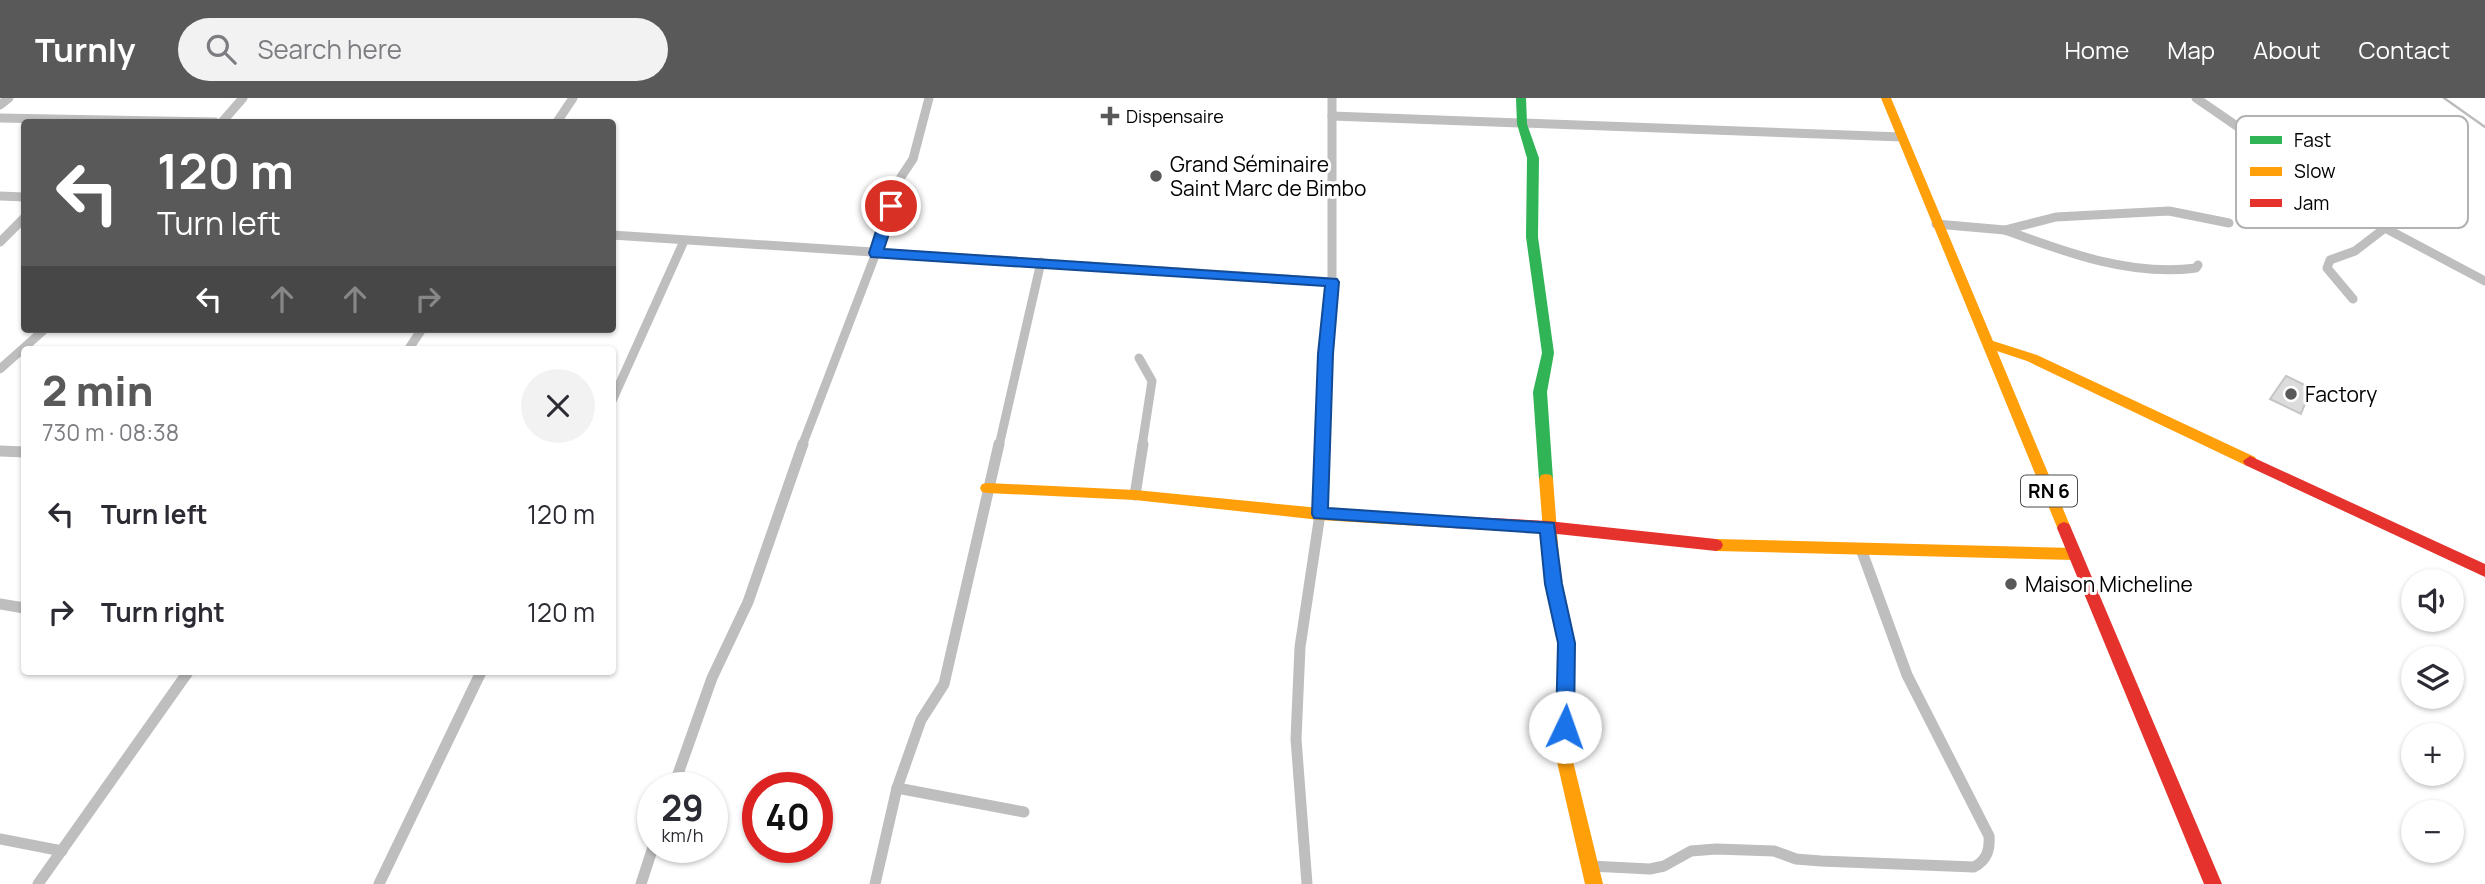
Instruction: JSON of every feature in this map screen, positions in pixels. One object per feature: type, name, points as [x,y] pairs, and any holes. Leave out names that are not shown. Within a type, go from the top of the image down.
[{"type":"street","points":[[0,105],[9,98]]},
{"type":"street","points":[[225,119],[243,98]]},
{"type":"street","points":[[559,119],[573,98]]},
{"type":"street","points":[[679,772],[712,678],[748,602],[816,409],[876,253],[897,183],[913,159],[929,98]]},
{"type":"street","points":[[1307,884],[1296,739],[1300,647],[1320,514],[1326,354],[1332,282],[1332,98]]},
{"type":"street","points":[[1521,98],[1522,124],[1533,158],[1532,237],[1548,353],[1540,392],[1548,527],[1554,584],[1567,643],[1567,701],[1563,753],[1594,884]]},
{"type":"street","name":"RN 6","points":[[1886,98],[1936,224],[2213,884]]},
{"type":"street","points":[[2196,98],[2236,126]]},
{"type":"street","points":[[1332,116],[1902,136]]},
{"type":"street","points":[[1,119],[21,119]]},
{"type":"street","points":[[0,196],[21,197]]},
{"type":"street","points":[[2005,230],[2056,217],[2169,211],[2229,223]]},
{"type":"street","points":[[0,242],[21,221]]},
{"type":"street","points":[[1936,224],[2005,230],[2057,249],[2113,264],[2175,271],[2196,268],[2198,265]]},
{"type":"street","points":[[2354,299],[2327,268],[2330,260],[2355,251],[2385,228],[2485,281]]},
{"type":"street","points":[[616,235],[1332,282]]},
{"type":"street","points":[[616,392],[684,241]]},
{"type":"street","points":[[875,884],[897,788],[921,720],[944,684],[1041,262]]},
{"type":"street","points":[[26,346],[40,333]]},
{"type":"street","points":[[1986,343],[2032,358],[2485,571]]},
{"type":"street","points":[[0,369],[21,350]]},
{"type":"street","points":[[1135,495],[1152,381],[1139,358]]},
{"type":"street","points":[[0,451],[21,452]]},
{"type":"street","points":[[987,488],[1135,495],[1320,514],[1548,527],[1721,546],[2075,554]]},
{"type":"street","points":[[1590,866],[1650,869],[1664,866],[1691,851],[1716,849],[1774,851],[1796,859],[1821,861],[1949,867],[1974,867],[1987,856],[1991,847],[1989,836],[1906,675],[1861,549]]},
{"type":"street","points":[[0,604],[21,608]]},
{"type":"street","points":[[38,884],[186,675]]},
{"type":"street","points":[[379,884],[480,675]]},
{"type":"street","points":[[897,788],[1024,813]]},
{"type":"street","points":[[0,839],[62,851]]},
{"type":"street","points":[[640,884],[647,863]]},
{"type":"building","name":"Factory","points":[[2286,376],[2311,388],[2301,414],[2270,399]]},
{"type":"waterway","points":[[2444,98],[2485,127]]},
{"type":"traffic: fast","points":[[1521,98],[1522,124],[1533,158],[1532,237],[1548,353],[1540,392],[1546,479]]},
{"type":"traffic: slow","points":[[1886,98],[2064,528]]},
{"type":"traffic: slow","points":[[1986,343],[2032,358],[2250,461]]},
{"type":"traffic: slow","points":[[1546,479],[1554,584],[1567,643],[1567,701],[1563,753],[1594,884]]},
{"type":"traffic: slow","points":[[987,488],[1135,495],[1320,514],[1452,522]]},
{"type":"traffic: slow","points":[[1716,545],[2075,554]]},
{"type":"traffic: jam","points":[[2250,461],[2485,571]]},
{"type":"traffic: jam","points":[[1452,522],[1548,527],[1716,545]]},
{"type":"traffic: jam","points":[[2064,528],[2213,884]]},
{"type":"place","name":"Dispensaire","points":[[1110,116]]},
{"type":"place","name":"Grand Séminaire Saint Marc de Bimbo","points":[[1156,176]]},
{"type":"place","name":"Factory","points":[[2291,394]]},
{"type":"place","name":"Maison Micheline","points":[[2011,584]]},
{"type":"route","points":[[891,206],[876,253],[1332,282],[1326,354],[1320,514],[1548,527],[1554,584],[1567,643],[1565,727]]}]
